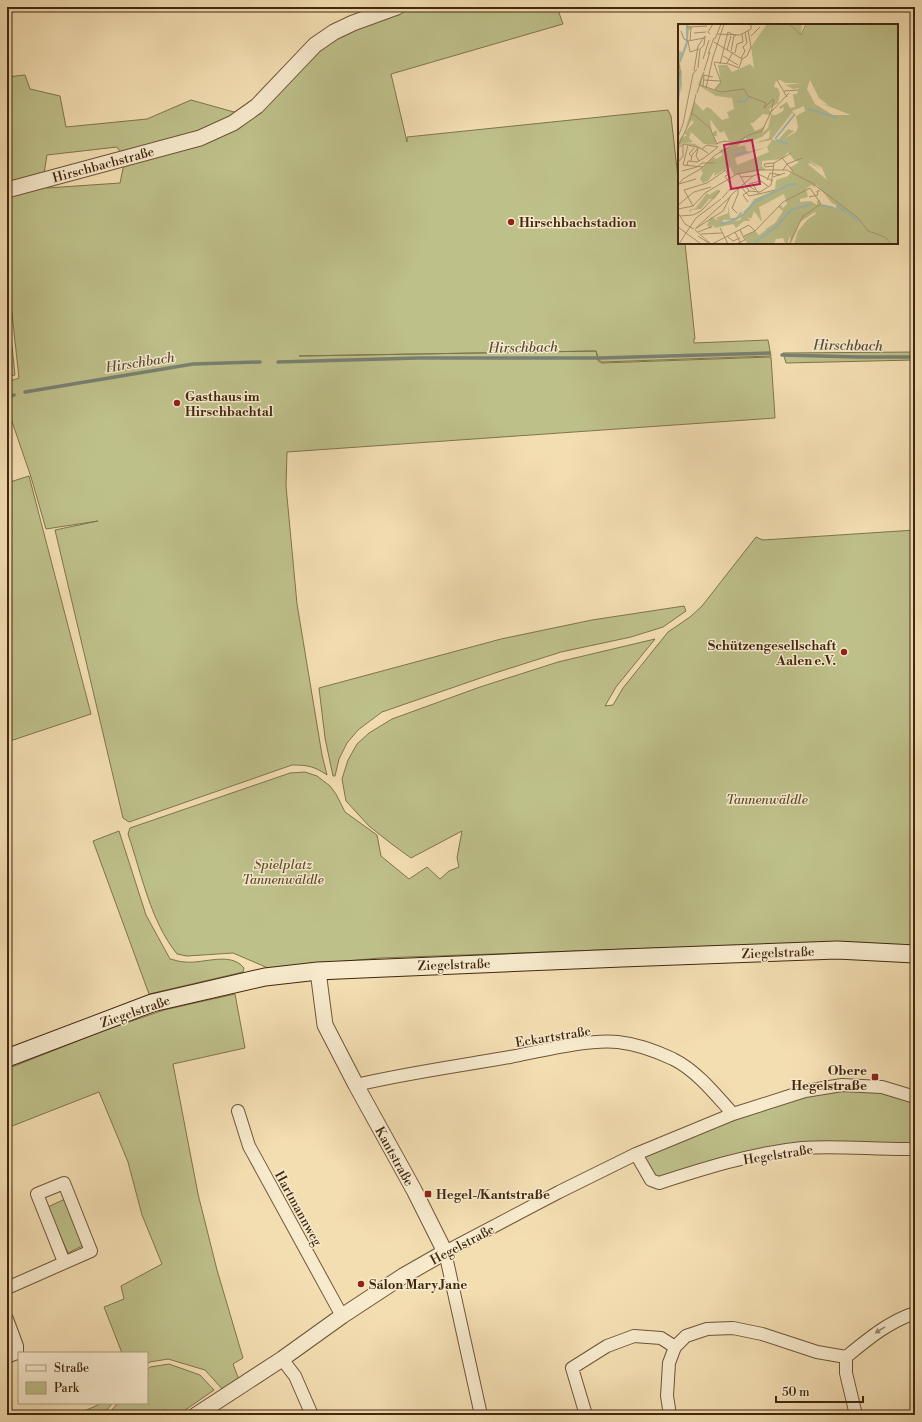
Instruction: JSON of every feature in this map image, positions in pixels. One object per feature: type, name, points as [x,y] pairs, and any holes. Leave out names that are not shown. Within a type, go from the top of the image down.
[{"type":"main road","name":"Ziegelstraße","points":[[7,1058],[152,1003],[265,977],[318,971],[454,964],[837,950],[915,954]]},
{"type":"street","name":"Hirschbachstraße","points":[[7,190],[200,138],[233,123],[257,106],[315,45],[334,32],[353,23],[396,7]]},
{"type":"street","name":"Kantstraße","points":[[318,971],[326,1025],[356,1085],[414,1190],[445,1252],[481,1415]]},
{"type":"street","name":"Eckartstraße","points":[[356,1085],[396,1076],[587,1043],[618,1042],[646,1048],[674,1060],[696,1074],[733,1114]]},
{"type":"street","name":"Hegelstraße","points":[[199,1414],[403,1276],[445,1252],[559,1192],[636,1154],[733,1114],[805,1091],[842,1085],[882,1087],[915,1097]]},
{"type":"street","name":"Hartmannweg","points":[[238,1111],[249,1146],[342,1316]]},
{"type":"street","name":"Hegelstraße","points":[[636,1154],[651,1180],[659,1183],[713,1166],[775,1152],[802,1148],[847,1147],[915,1149]]},
{"type":"street","points":[[7,1288],[91,1251],[64,1183],[37,1194],[64,1262]]},
{"type":"street","points":[[670,1415],[667,1397],[669,1363],[675,1347],[686,1336],[707,1329],[733,1328],[762,1334],[817,1352],[846,1357],[876,1333],[901,1318],[915,1313]]},
{"type":"street","points":[[7,1319],[17,1346],[17,1353],[7,1357]]},
{"type":"street","points":[[586,1415],[572,1368],[607,1346],[634,1336],[661,1338],[675,1347]]},
{"type":"street","points":[[846,1357],[846,1373],[856,1415]]},
{"type":"street","points":[[282,1359],[295,1376],[312,1415]]},
{"type":"green space","points":[[411,7],[557,7],[563,24],[391,74],[407,142],[407,137],[668,110],[671,116],[678,178],[678,244],[685,244],[695,339],[694,343],[768,340],[771,356],[602,362],[599,360],[596,351],[598,361],[602,363],[771,357],[775,418],[287,452],[286,486],[297,604],[322,755],[327,775],[310,767],[292,765],[129,822],[123,818],[55,530],[98,521],[46,529],[31,477],[7,407],[7,382],[19,378],[7,267],[7,142],[11,141],[7,121],[7,77],[25,75],[30,89],[60,96],[66,127],[147,119],[191,100],[234,112],[257,106],[332,38]],"holes":[[[117,147],[125,159],[120,183],[47,188],[43,180],[47,155]]]},
{"type":"green space","points":[[7,299],[15,375],[7,377]]},
{"type":"green space","points":[[915,352],[915,360],[786,363],[783,353]]},
{"type":"green space","points":[[29,476],[91,714],[7,742],[7,483]]},
{"type":"green space","points":[[915,530],[915,948],[854,946],[658,948],[380,958],[268,968],[233,953],[187,956],[177,954],[160,927],[153,912],[128,834],[130,828],[290,773],[305,772],[317,776],[330,786],[345,812],[377,835],[381,856],[409,879],[427,867],[440,879],[449,871],[459,867],[457,858],[462,831],[411,858],[369,826],[346,801],[342,779],[348,760],[357,744],[369,733],[392,719],[480,687],[558,662],[655,639],[616,687],[605,706],[613,705],[623,688],[668,632],[690,617],[702,606],[756,537],[763,540]]},
{"type":"green space","points":[[684,606],[686,611],[663,627],[631,637],[561,652],[382,712],[358,730],[347,743],[339,759],[335,776],[333,776],[325,738],[319,688],[501,639],[592,620]]},
{"type":"green space","points":[[119,831],[146,915],[170,959],[185,962],[216,959],[232,960],[244,968],[243,972],[149,994],[93,841]]},
{"type":"green space","points":[[235,994],[245,1048],[173,1064],[198,1194],[217,1270],[243,1358],[233,1364],[239,1380],[224,1391],[205,1370],[168,1359],[148,1363],[148,1352],[122,1352],[104,1307],[124,1299],[121,1286],[162,1264],[142,1215],[128,1162],[99,1092],[7,1128],[7,1069],[100,1032],[164,1010]]},
{"type":"green space","points":[[842,1085],[915,1097],[915,1149],[802,1148],[659,1183],[636,1154],[733,1114]]},
{"type":"green space","points":[[65,1199],[84,1245],[68,1253],[48,1207]]},
{"type":"green space","points":[[169,1364],[200,1375],[214,1390],[181,1413],[163,1410],[160,1415],[107,1415],[117,1404],[148,1404],[148,1369],[150,1367]]},
{"type":"green space","points":[[112,1404],[102,1415],[75,1415],[98,1405]]},
{"type":"waterway","name":"Hirschbach","points":[[278,362],[418,358],[599,358],[769,353]]},
{"type":"waterway","name":"Hirschbach","points":[[782,355],[915,357]]},
{"type":"waterway","name":"Hirschbach","points":[[25,392],[193,364],[260,362]]},
{"type":"waterway","name":"Hirschbach","points":[[7,398],[14,395]]},
{"type":"place","name":"Hirschbachstadion","points":[[511,222]]},
{"type":"place","name":"Gasthaus im Hirschbachtal","points":[[177,403]]},
{"type":"place","name":"Schützengesellschaft Aalen e.V.","points":[[844,652]]},
{"type":"place","name":"Obere Hegelstraße","points":[[875,1077]]},
{"type":"place","name":"Hegel-/Kantstraße","points":[[428,1194]]},
{"type":"place","name":"Salon Mary Jane","points":[[361,1284]]},
{"type":"park label","name":"Tannenwäldle","points":[[767,799]]},
{"type":"park label","name":"Spielplatz Tannenwäldle","points":[[283,872]]}]
